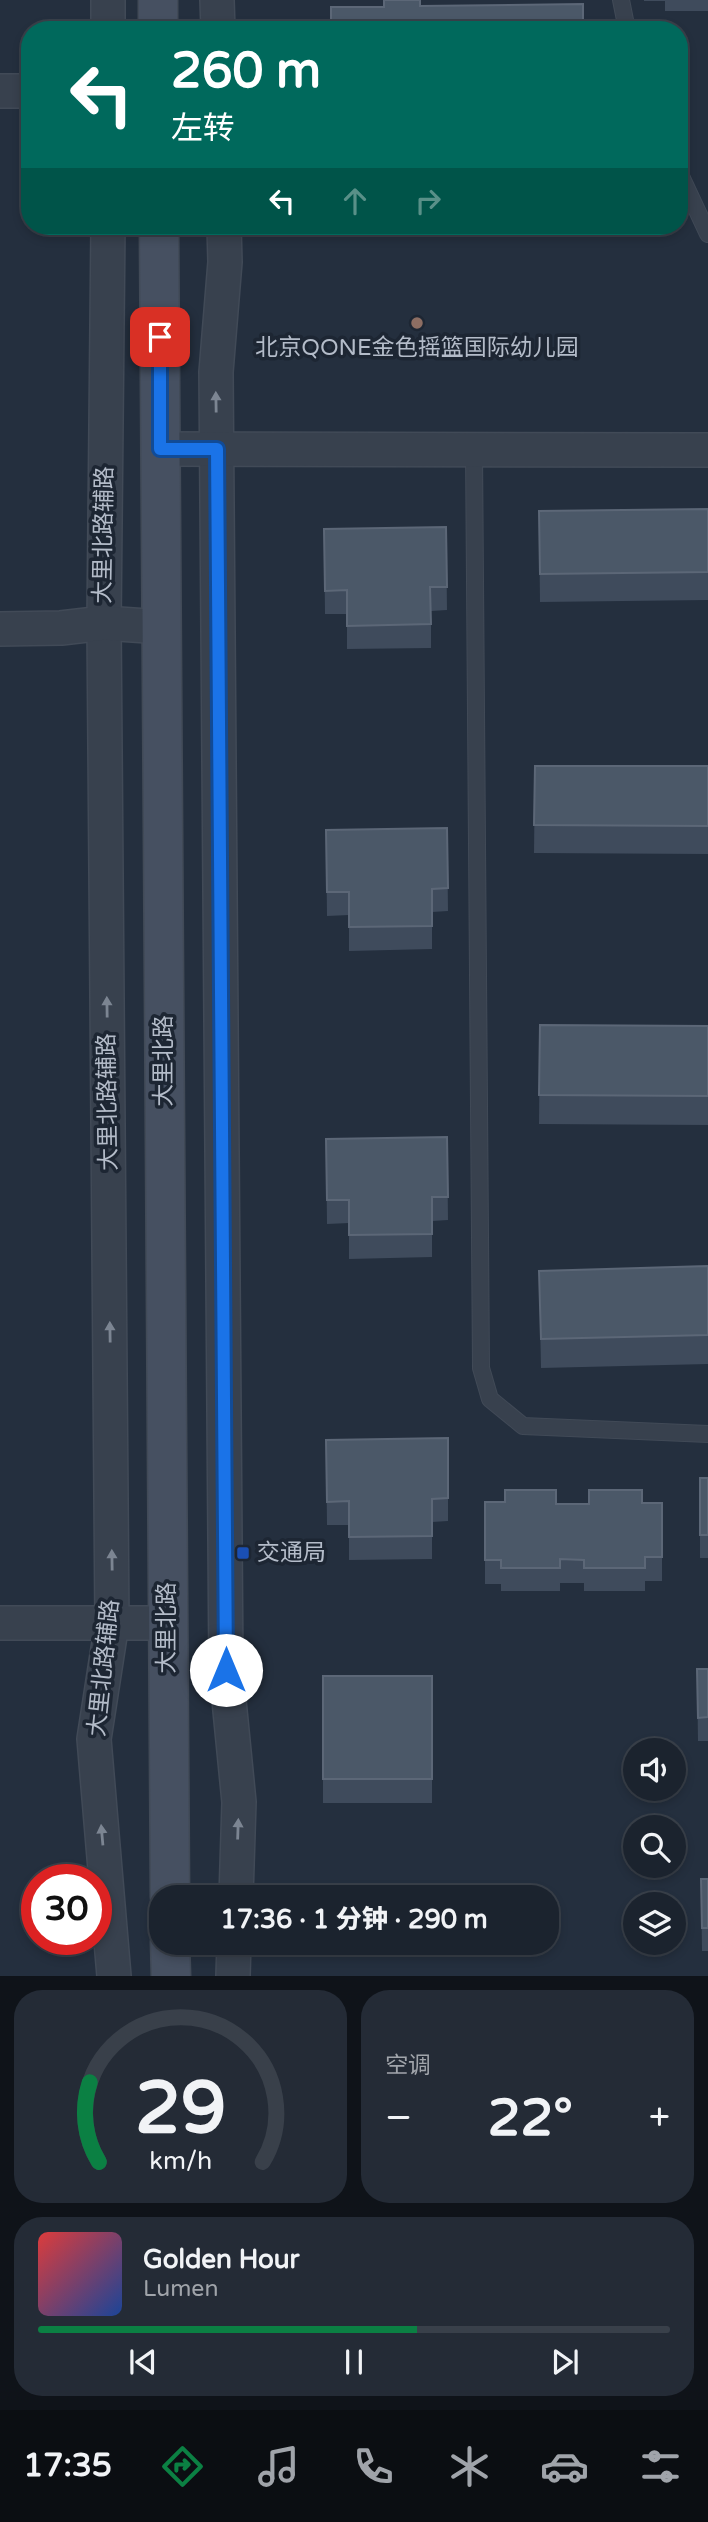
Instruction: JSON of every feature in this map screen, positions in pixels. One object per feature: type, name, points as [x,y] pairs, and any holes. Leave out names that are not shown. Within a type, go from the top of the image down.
[{"type":"main road","points":[[158,0],[158,21]]},
{"type":"main road","name":"大里北路","points":[[159,235],[170,1885]]},
{"type":"main road","points":[[170,1955],[171,1976]]},
{"type":"street","points":[[108,0],[108,21]]},
{"type":"street","points":[[217,0],[218,21]]},
{"type":"street","points":[[0,91],[21,91]]},
{"type":"street","name":"大里北路辅路","points":[[108,235],[104,623],[112,1623],[94,1739],[114,1976]]},
{"type":"street","points":[[224,235],[225,262],[216,372],[226,1670],[239,1802],[236,1885]]},
{"type":"street","points":[[160,449],[708,450]]},
{"type":"street","points":[[0,629],[61,628],[104,623],[162,627]]},
{"type":"street","points":[[0,1623],[167,1623]]},
{"type":"street","points":[[233,1976],[234,1955]]},
{"type":"lane","points":[[621,0],[625,21]]},
{"type":"lane","points":[[688,191],[708,234]]},
{"type":"lane","points":[[474,450],[481,1368],[491,1399],[523,1426],[708,1434]]},
{"type":"building","points":[[384,0],[420,0],[420,6],[583,4],[583,21],[331,21],[331,7],[384,7]]},
{"type":"building","points":[[708,509],[708,572],[540,574],[539,511]]},
{"type":"building","points":[[446,527],[447,587],[430,587],[431,624],[347,626],[347,590],[325,591],[324,529]]},
{"type":"building","points":[[535,766],[708,766],[708,826],[534,825]]},
{"type":"building","points":[[447,828],[448,888],[432,889],[432,926],[349,927],[349,892],[327,892],[326,830]]},
{"type":"building","points":[[540,1025],[708,1026],[708,1096],[539,1095]]},
{"type":"building","points":[[447,1137],[448,1197],[432,1197],[432,1234],[349,1235],[349,1200],[327,1200],[326,1139]]},
{"type":"building","points":[[708,1266],[708,1335],[541,1339],[539,1271]]},
{"type":"building","points":[[448,1438],[448,1498],[432,1499],[432,1536],[349,1537],[349,1501],[327,1502],[326,1440]]},
{"type":"building","points":[[700,1478],[708,1478],[708,1535],[700,1535]]},
{"type":"building","points":[[505,1490],[556,1490],[556,1504],[589,1504],[589,1490],[642,1490],[642,1503],[662,1503],[662,1557],[645,1557],[645,1568],[584,1568],[584,1560],[560,1559],[560,1568],[501,1568],[501,1560],[485,1560],[485,1502],[505,1502]]},
{"type":"building","points":[[697,1669],[708,1669],[708,1717],[698,1718]]},
{"type":"building","points":[[323,1676],[432,1676],[432,1779],[323,1779]]},
{"type":"building","points":[[701,1879],[708,1879],[708,1928],[702,1928]]},
{"type":"place","name":"北京QONE金色摇篮国际幼儿园","points":[[417,323]]},
{"type":"place","name":"交通局","points":[[243,1553]]},
{"type":"route","points":[[160,337],[160,449],[217,449],[226,1670]]}]
